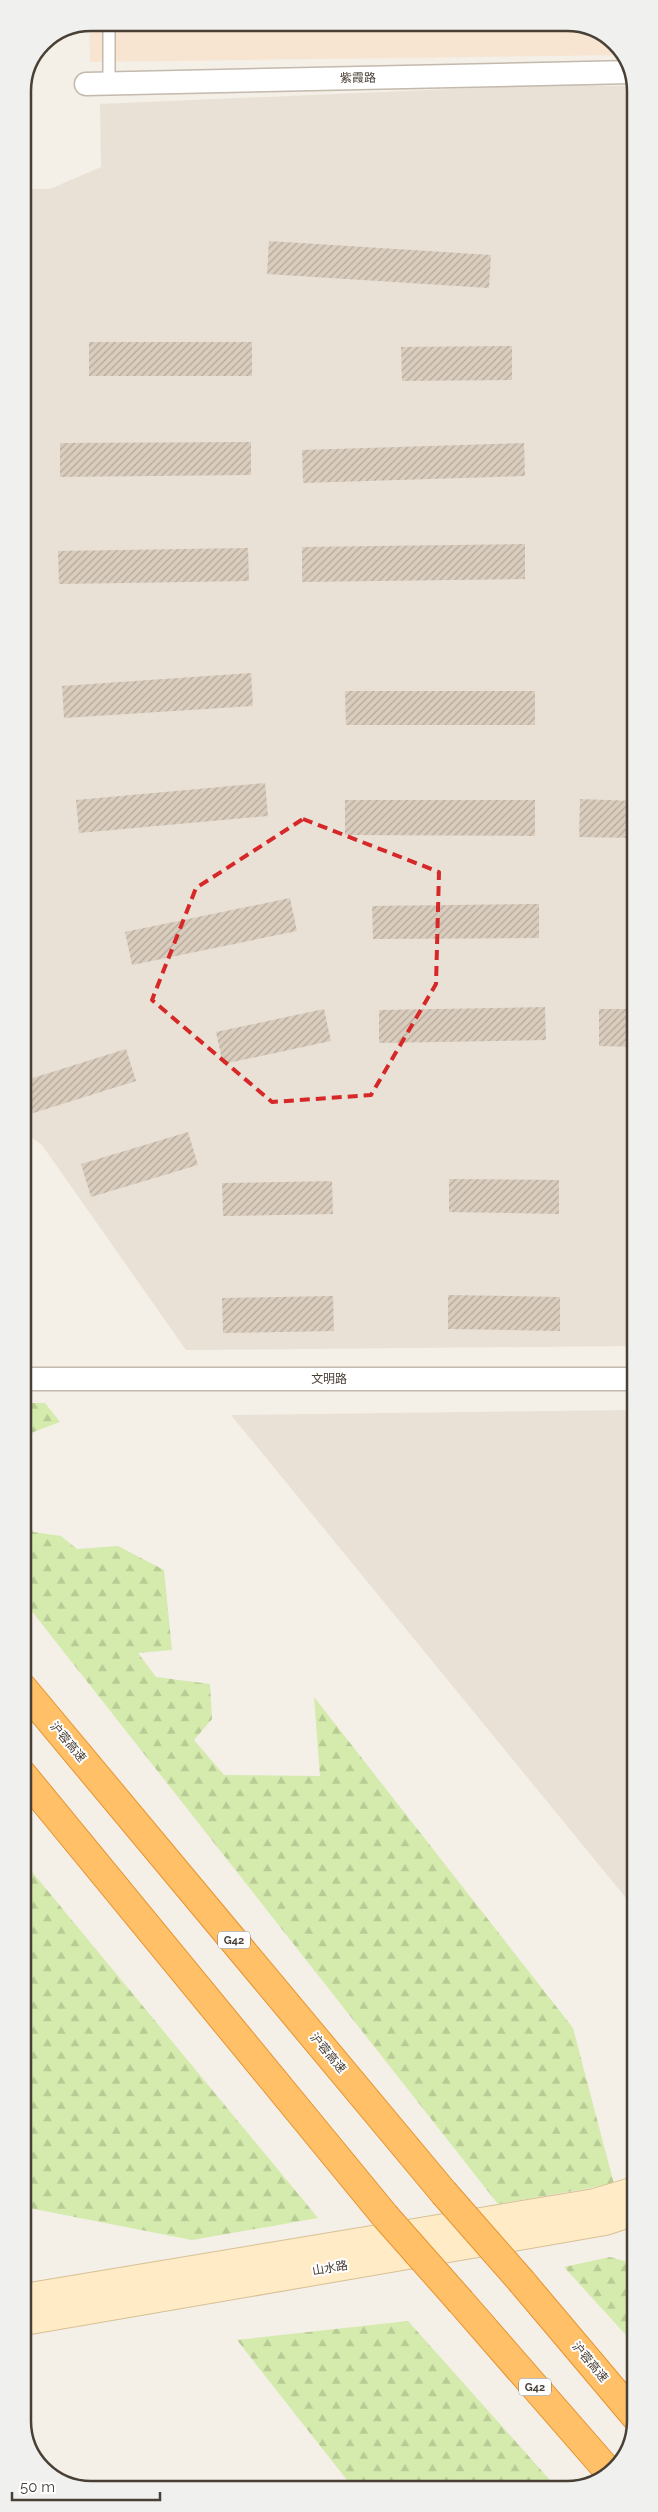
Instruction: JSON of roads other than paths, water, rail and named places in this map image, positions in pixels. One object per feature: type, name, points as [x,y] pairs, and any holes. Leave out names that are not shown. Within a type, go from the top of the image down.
[{"type":"highway","name":"沪蓉高速","points":[[31,1698],[444,2193],[627,2405]]},
{"type":"highway","name":"G42","points":[[31,1785],[385,2216],[604,2467]]},
{"type":"street","name":"紫霞路","points":[[86,84],[624,72]]},
{"type":"street","name":"文明路","points":[[31,1379],[627,1379]]},
{"type":"street","name":"山水路","points":[[31,2297],[595,2203],[627,2193]]},
{"type":"street","name":"山水路","points":[[31,2320],[605,2221],[627,2214]]},
{"type":"lane","points":[[109,31],[109,83]]}]
